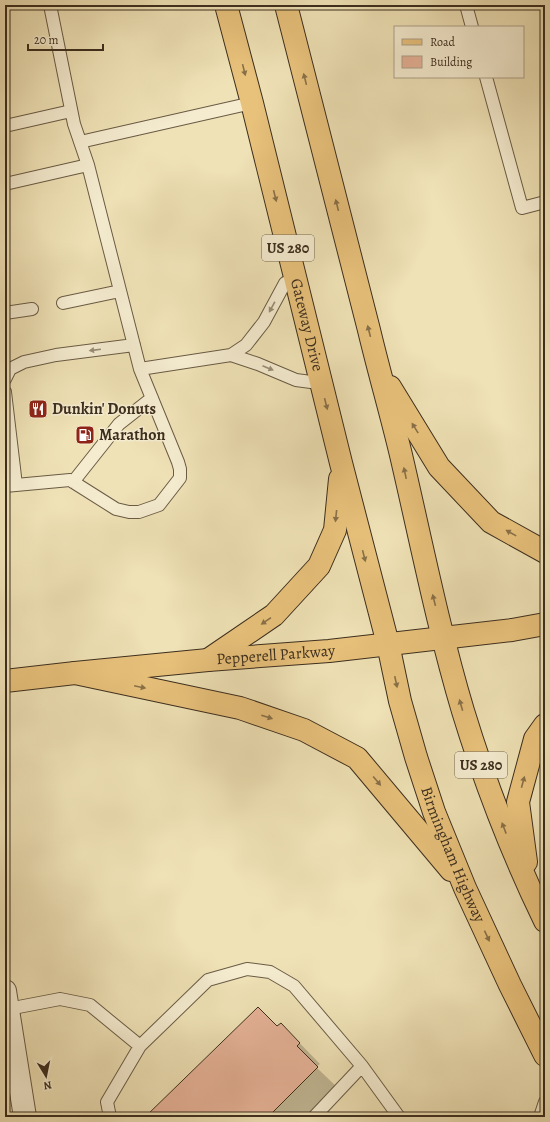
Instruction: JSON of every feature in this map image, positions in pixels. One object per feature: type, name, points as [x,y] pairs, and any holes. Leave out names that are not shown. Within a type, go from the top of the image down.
[{"type":"main road","name":"Gateway Drive","points":[[226,5],[388,644]]},
{"type":"main road","name":"US 280","points":[[286,5],[401,454],[443,638],[463,712],[505,831],[545,921]]},
{"type":"main road","points":[[378,368],[439,467],[491,522],[545,552]]},
{"type":"main road","points":[[208,660],[274,615],[318,566],[335,530],[341,463]]},
{"type":"main road","name":"Pepperell Parkway","points":[[5,681],[208,660],[329,651],[512,630],[545,624]]},
{"type":"main road","name":"Birmingham Highway","points":[[388,644],[400,701],[434,812],[465,888],[510,985],[545,1055]]},
{"type":"main road","points":[[75,673],[240,708],[304,730],[357,758],[465,888]]},
{"type":"main road","points":[[530,889],[518,802],[535,739],[545,725]]},
{"type":"street","points":[[6,1000],[25,1117]]},
{"type":"lane","points":[[5,392],[10,486],[70,480],[116,510],[139,512],[159,505],[180,478],[180,469],[140,369],[88,165],[74,124],[50,5]]},
{"type":"lane","points":[[466,5],[472,26]]},
{"type":"lane","points":[[486,78],[522,208],[545,202]]},
{"type":"lane","points":[[80,142],[252,103]]},
{"type":"lane","points":[[5,126],[71,111]]},
{"type":"lane","points":[[5,184],[88,165]]},
{"type":"lane","points":[[140,369],[231,355],[246,345],[264,322],[285,283],[295,278]]},
{"type":"lane","points":[[63,303],[120,291]]},
{"type":"lane","points":[[5,313],[32,309]]},
{"type":"lane","points":[[5,379],[10,370],[24,362],[56,355],[134,345]]},
{"type":"lane","points":[[231,355],[258,364],[296,380],[311,382],[320,379]]},
{"type":"lane","points":[[73,482],[119,424],[152,398]]},
{"type":"lane","points":[[110,1117],[107,1102],[140,1046],[208,980],[247,969],[270,972],[294,986],[362,1066],[399,1117]]},
{"type":"lane","points":[[6,1000],[60,998],[90,1005],[140,1046]]},
{"type":"lane","points":[[314,1117],[362,1066]]},
{"type":"lane","points":[[540,1117],[545,1102]]},
{"type":"building","points":[[258,1007],[277,1026],[281,1023],[300,1043],[297,1046],[318,1067],[268,1117],[145,1117]]},
{"type":"place","name":"Dunkin' Donuts","points":[[38,409]]},
{"type":"place","name":"Marathon","points":[[85,435]]}]
